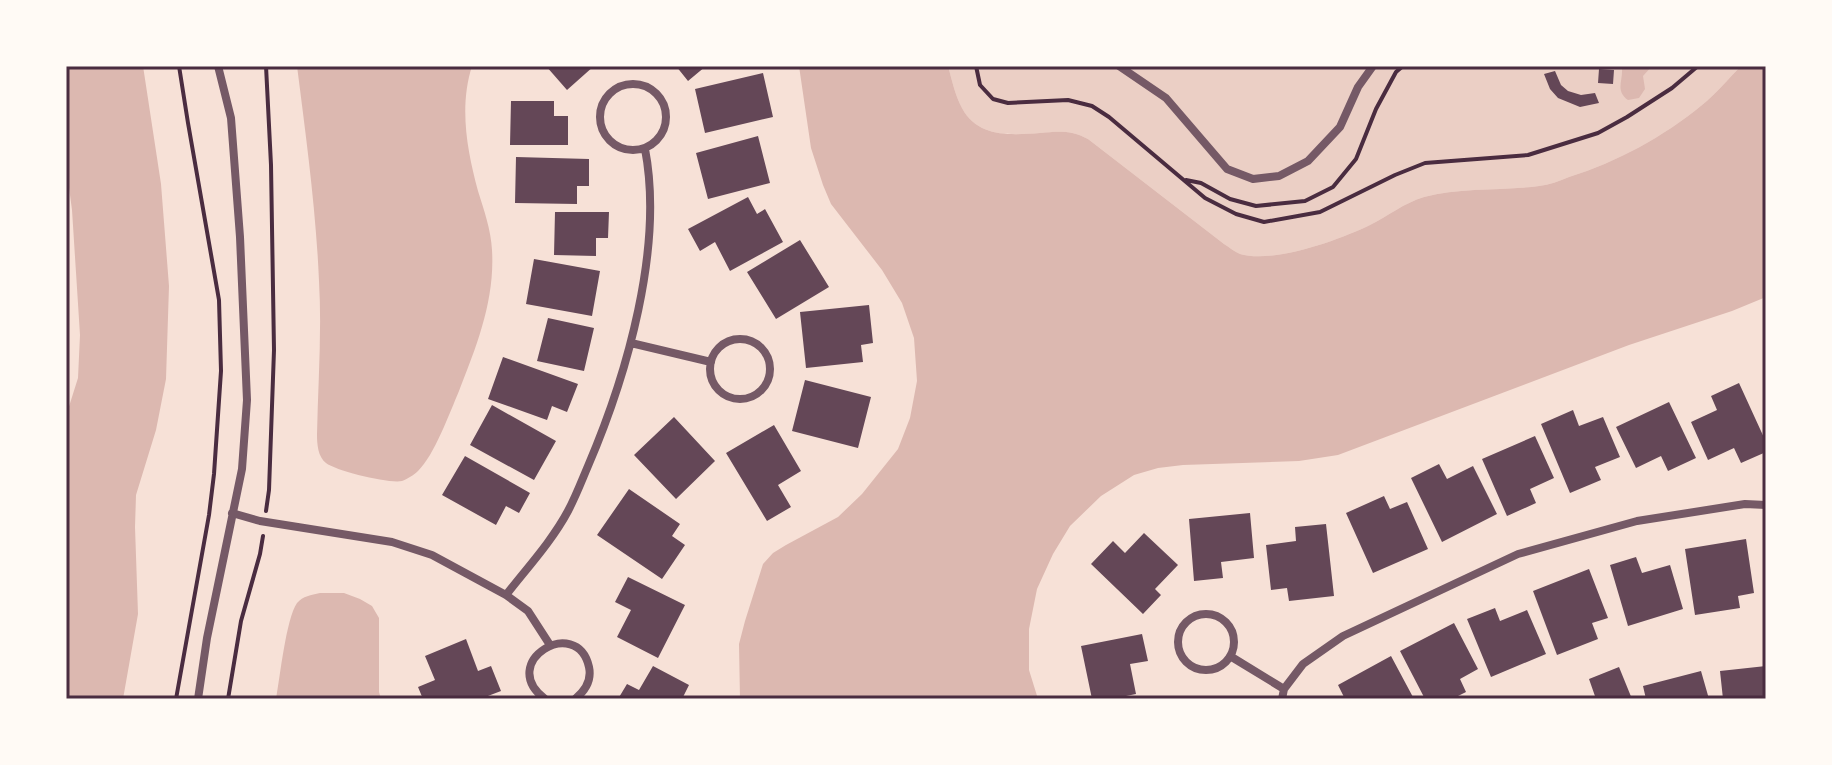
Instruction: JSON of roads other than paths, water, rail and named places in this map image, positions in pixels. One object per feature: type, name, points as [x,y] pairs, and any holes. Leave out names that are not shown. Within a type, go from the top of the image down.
[{"type":"street","points":[[198,699],[207,638],[242,469],[247,400],[231,118],[218,66]]},
{"type":"street","points":[[1119,66],[1166,98],[1227,169],[1253,179],[1279,176],[1308,161],[1340,127],[1358,87],[1373,66]]},
{"type":"street","points":[[642,85],[652,89],[665,105],[666,126],[654,144],[645,149],[624,150],[607,138],[602,129],[599,119],[605,99],[621,86],[642,85]]},
{"type":"street","points":[[506,595],[568,511],[598,443],[631,343],[649,236],[645,149]]},
{"type":"street","points":[[747,339],[763,349],[768,357],[770,375],[766,384],[752,396],[734,398],[718,389],[713,381],[711,362],[721,346],[747,339]]},
{"type":"street","points":[[631,343],[711,362]]},
{"type":"street","points":[[1282,699],[1284,689],[1303,664],[1343,636],[1518,554],[1637,521],[1745,504],[1766,505]]},
{"type":"street","points":[[232,513],[265,522],[392,542],[432,555],[506,595],[528,611],[550,645]]},
{"type":"street","points":[[1204,614],[1221,618],[1232,631],[1234,648],[1230,656],[1225,662],[1209,669],[1192,666],[1181,653],[1182,628],[1195,616],[1204,614]]},
{"type":"street","points":[[545,699],[531,683],[531,665],[542,649],[559,643],[577,649],[588,663],[589,682],[575,699]]},
{"type":"street","points":[[1230,656],[1284,689]]}]
